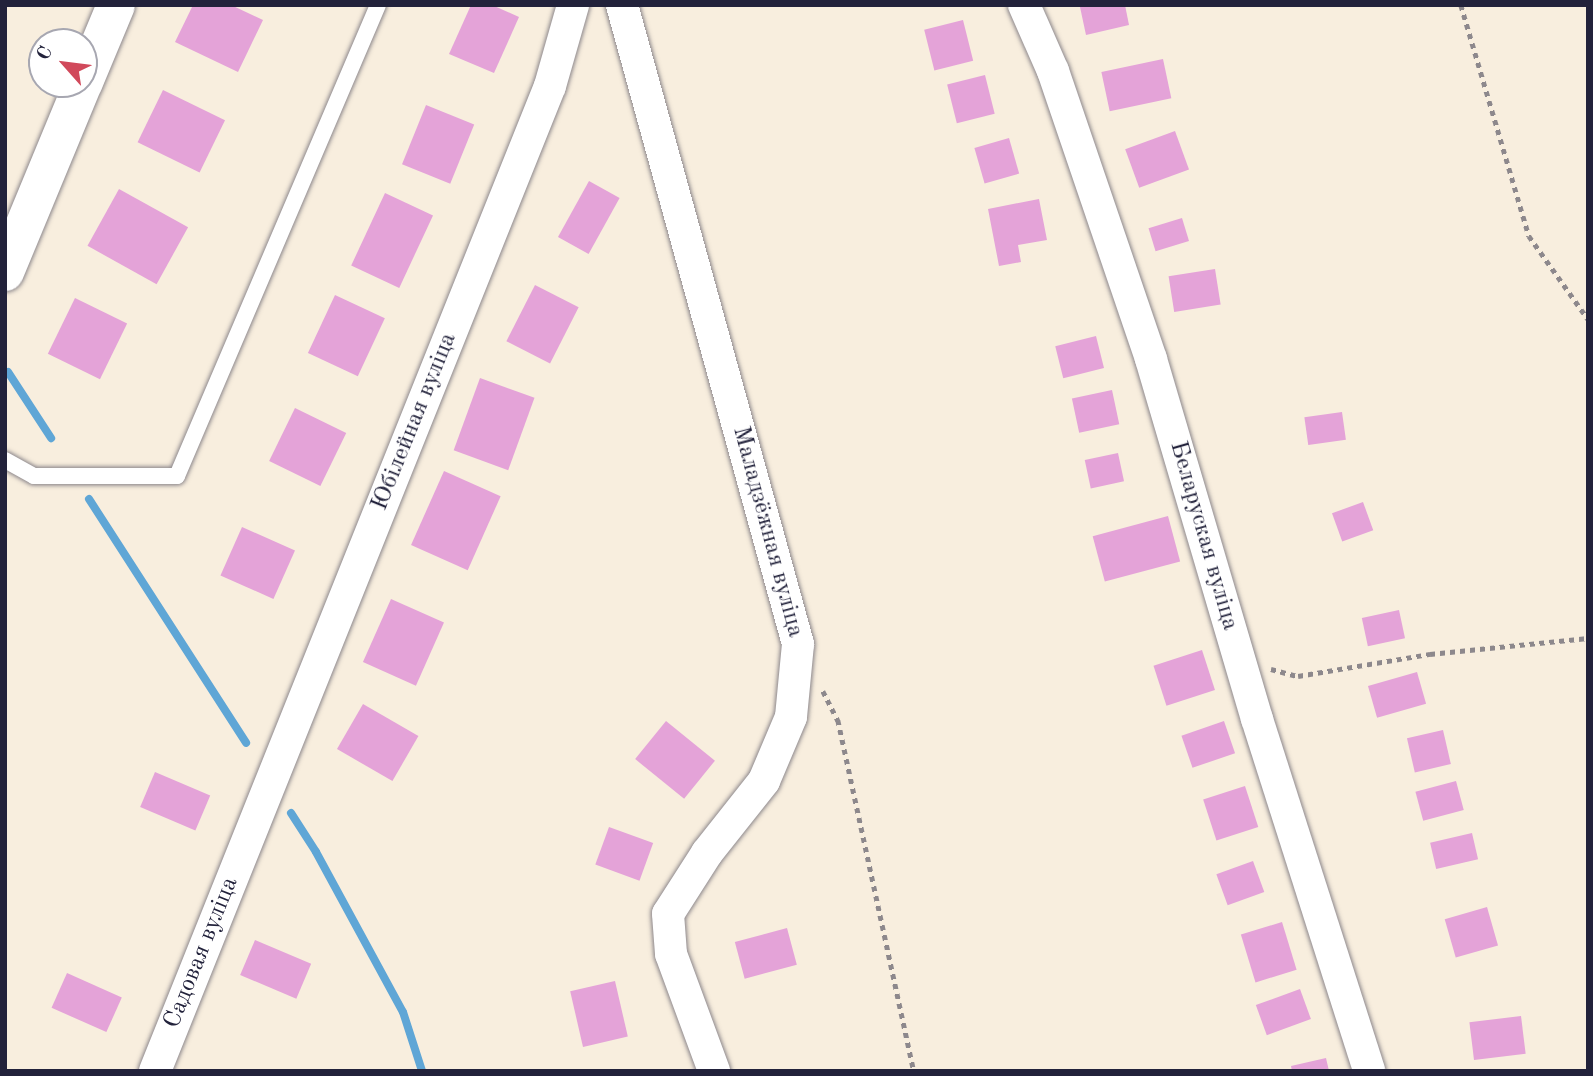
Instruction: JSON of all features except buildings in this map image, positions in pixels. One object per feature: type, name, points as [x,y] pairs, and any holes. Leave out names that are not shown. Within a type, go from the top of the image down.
[{"type":"street","points":[[98,49],[116,5]]},
{"type":"street","name":"Юбілейная вуліца","points":[[249,836],[550,86],[573,5]]},
{"type":"street","name":"Маладзёжная вуліца","points":[[622,5],[799,644],[791,717],[764,781],[707,853],[667,914],[671,954],[714,1071]]},
{"type":"street","name":"Беларуская вуліца","points":[[1024,5],[1053,71],[1151,359],[1239,660],[1368,1071]]},
{"type":"street","points":[[5,272],[78,98]]},
{"type":"street","name":"Садовая вуліца","points":[[155,1071],[249,836]]},
{"type":"lane","points":[[5,460],[34,476],[177,476],[378,5]]},
{"type":"path","points":[[1461,5],[1529,236],[1588,319]]},
{"type":"path","points":[[1239,660],[1298,676],[1430,654],[1588,638]]},
{"type":"path","points":[[821,688],[838,720],[914,1071]]},
{"type":"waterway","points":[[8,372],[51,438]]},
{"type":"waterway","points":[[89,499],[246,743]]},
{"type":"waterway","points":[[291,813],[316,852],[403,1012],[422,1071]]}]
